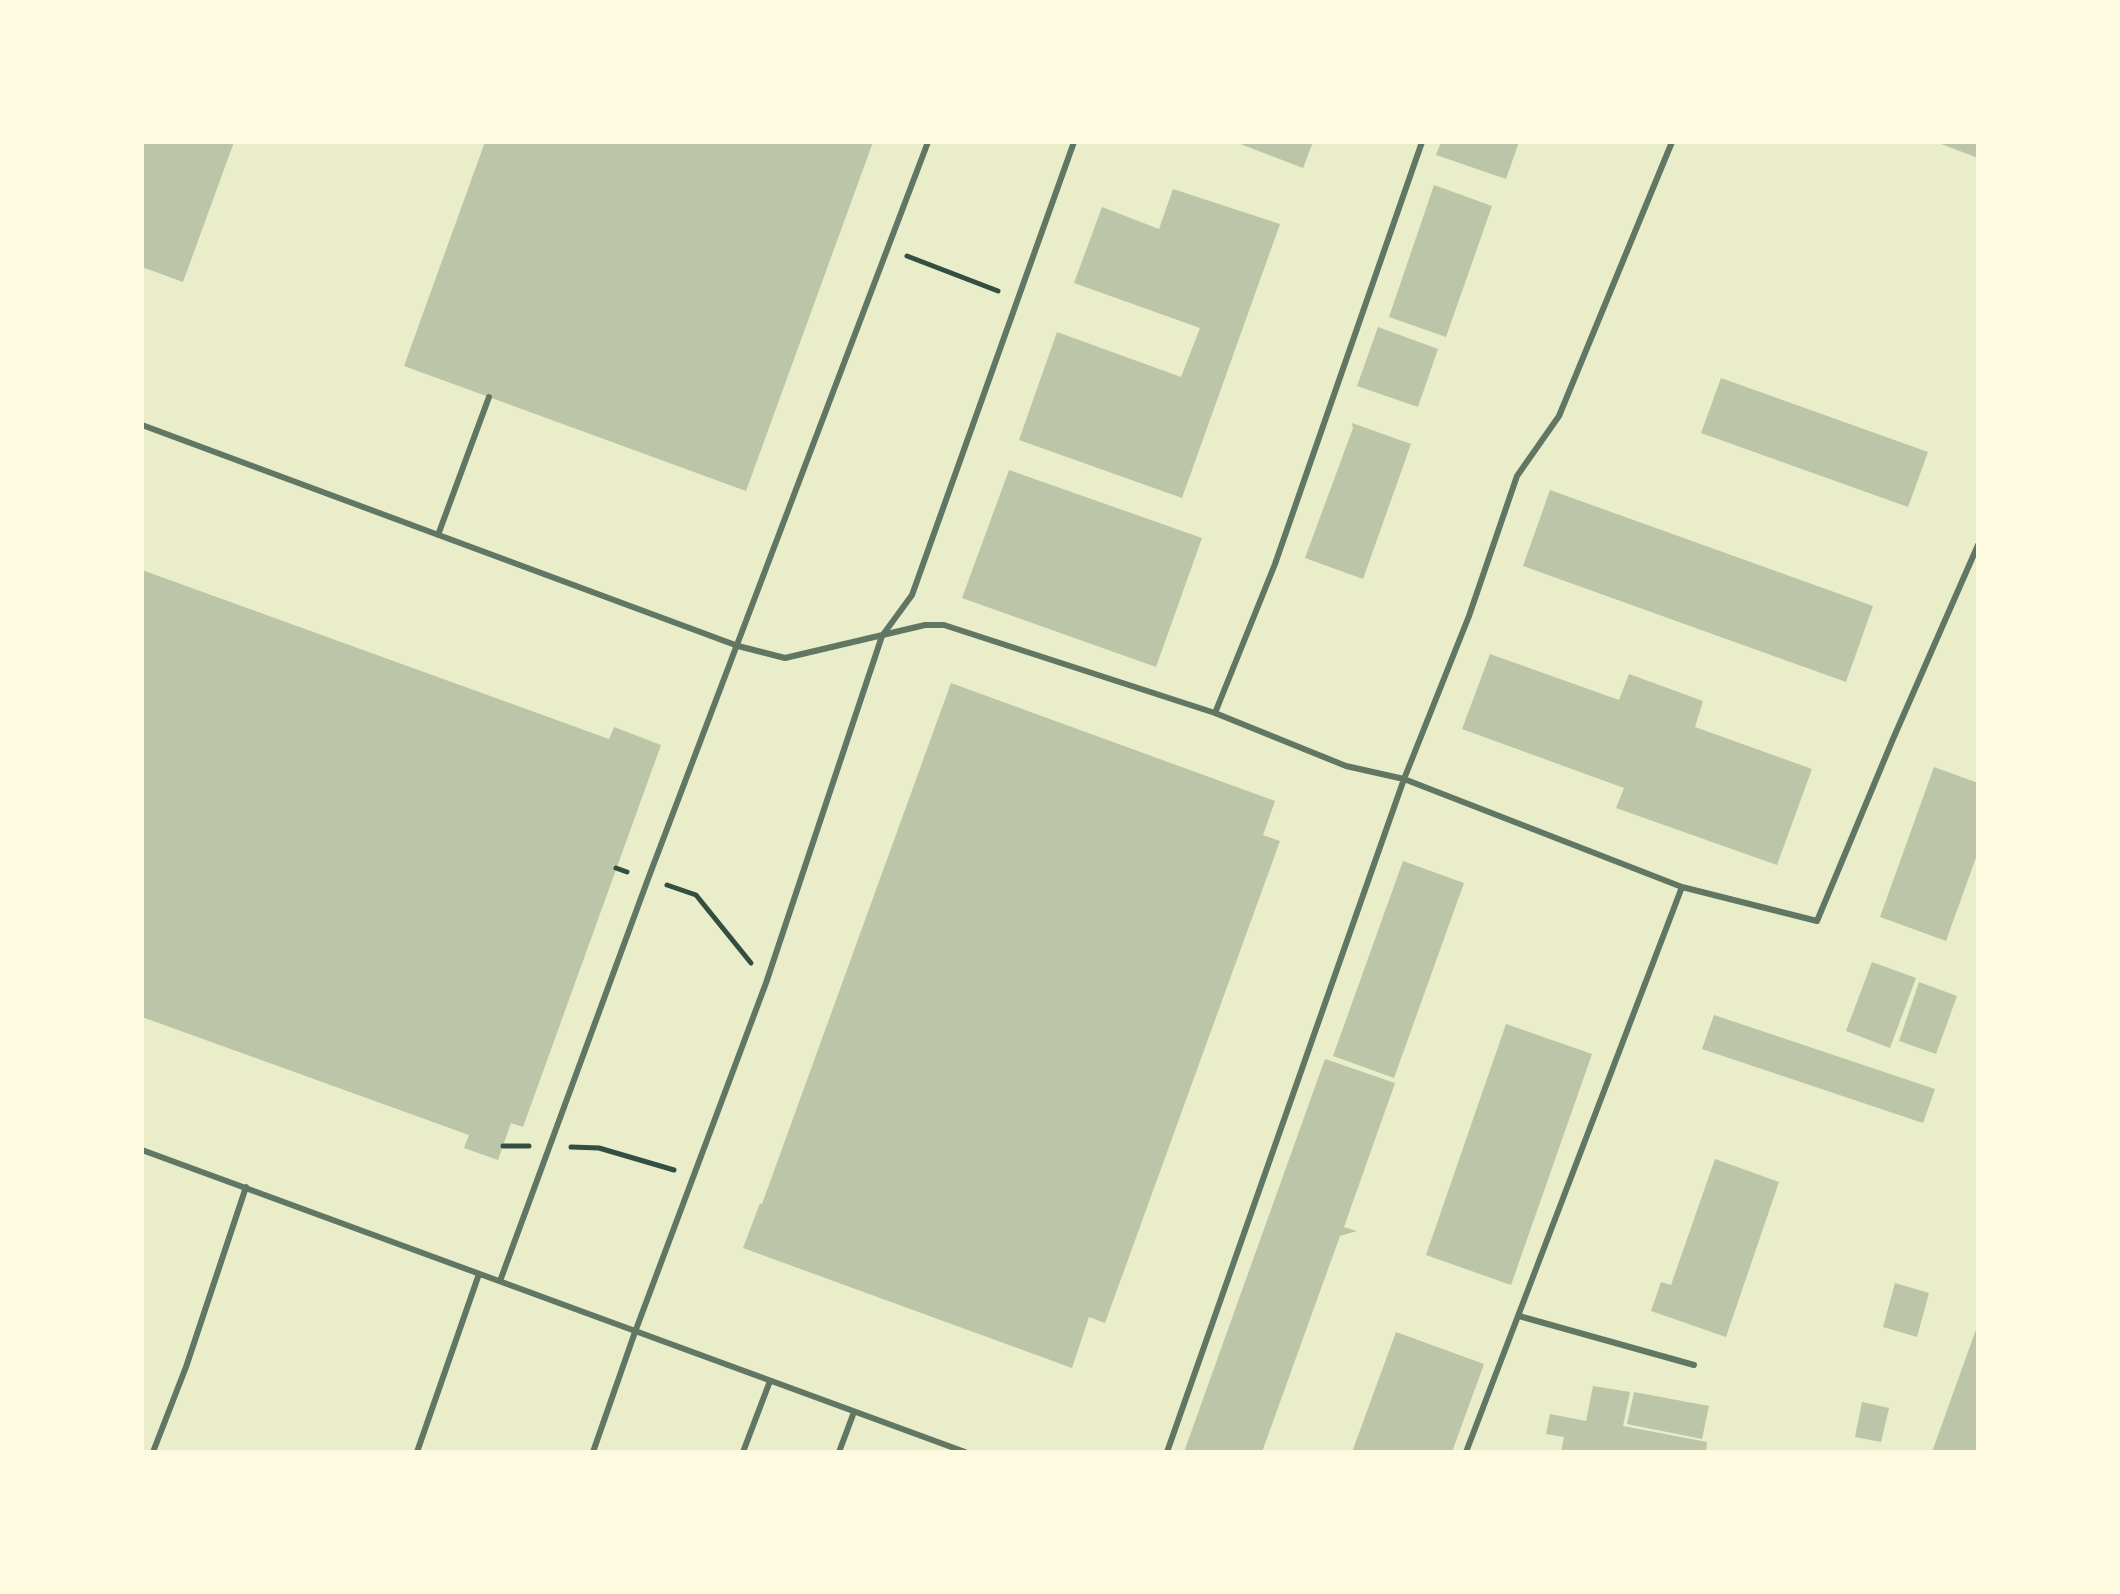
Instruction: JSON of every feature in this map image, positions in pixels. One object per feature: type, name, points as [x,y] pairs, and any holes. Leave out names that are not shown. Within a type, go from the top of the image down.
[{"type":"lane","points":[[500,1281],[648,879],[928,142]]},
{"type":"lane","points":[[593,1452],[766,983],[882,636],[912,595],[1074,142]]},
{"type":"lane","points":[[1215,713],[1275,564],[1422,142]]},
{"type":"lane","points":[[1167,1452],[1404,779],[1469,616],[1517,476],[1559,416],[1672,142]]},
{"type":"lane","points":[[438,535],[489,397]]},
{"type":"lane","points":[[142,425],[738,646],[785,658],[925,625],[944,625],[1215,713],[1346,766],[1404,779],[1682,887],[1817,921],[1978,545]]},
{"type":"lane","points":[[1466,1452],[1682,887]]},
{"type":"lane","points":[[142,1150],[965,1452]]},
{"type":"lane","points":[[153,1452],[186,1367],[246,1187]]},
{"type":"lane","points":[[417,1452],[479,1274]]},
{"type":"lane","points":[[1519,1316],[1694,1365]]},
{"type":"lane","points":[[743,1452],[770,1381]]},
{"type":"lane","points":[[839,1452],[854,1412]]},
{"type":"path","points":[[889,250],[1018,299]]},
{"type":"path","points":[[616,868],[696,895],[766,983]]},
{"type":"path","points":[[503,1146],[599,1148],[694,1176]]},
{"type":"building","points":[[142,142],[234,142],[183,282],[142,267]]},
{"type":"building","points":[[485,142],[873,142],[746,491],[404,366]]},
{"type":"building","points":[[1235,142],[1313,142],[1303,168]]},
{"type":"building","points":[[1441,142],[1519,142],[1506,179],[1436,155]]},
{"type":"building","points":[[1936,142],[1978,142],[1978,158]]},
{"type":"building","points":[[1434,185],[1492,206],[1446,337],[1389,317]]},
{"type":"building","points":[[1173,189],[1280,224],[1182,498],[1019,440],[1057,332],[1181,377],[1200,328],[1074,283],[1102,207],[1159,229]]},
{"type":"building","points":[[1378,327],[1438,349],[1418,407],[1357,386]]},
{"type":"building","points":[[1721,378],[1928,452],[1908,507],[1701,433]]},
{"type":"building","points":[[1352,423],[1411,444],[1363,579],[1305,558],[1353,428]]},
{"type":"building","points":[[1009,470],[1202,538],[1156,667],[962,598]]},
{"type":"building","points":[[1550,490],[1873,606],[1846,682],[1523,566]]},
{"type":"building","points":[[142,570],[609,739],[614,727],[661,745],[523,1127],[511,1123],[498,1160],[464,1148],[469,1135],[142,1017]]},
{"type":"building","points":[[1490,654],[1619,700],[1629,674],[1703,701],[1695,727],[1812,769],[1777,865],[1616,808],[1624,788],[1462,729]]},
{"type":"building","points":[[951,683],[1275,801],[1263,835],[1280,841],[1105,1323],[1089,1317],[1072,1368],[743,1248],[762,1204]]},
{"type":"building","points":[[1934,767],[1978,783],[1978,852],[1946,941],[1880,917]]},
{"type":"building","points":[[1403,861],[1464,883],[1394,1078],[1333,1056]]},
{"type":"building","points":[[1872,962],[1916,978],[1890,1048],[1846,1031]]},
{"type":"building","points":[[1919,982],[1957,996],[1936,1054],[1899,1041]]},
{"type":"building","points":[[1714,1015],[1935,1089],[1923,1123],[1702,1049]]},
{"type":"building","points":[[1506,1024],[1592,1054],[1511,1285],[1426,1255]]},
{"type":"building","points":[[1325,1059],[1395,1083],[1344,1227],[1357,1231],[1340,1236],[1262,1452],[1184,1452]]},
{"type":"building","points":[[1715,1159],[1779,1182],[1726,1337],[1651,1311],[1661,1282],[1671,1285]]},
{"type":"building","points":[[1895,1283],[1929,1293],[1917,1337],[1883,1327]]},
{"type":"building","points":[[1978,1324],[1978,1452],[1932,1452]]},
{"type":"building","points":[[1396,1332],[1484,1364],[1452,1452],[1352,1452]]},
{"type":"building","points":[[1593,1386],[1630,1392],[1623,1426],[1707,1442],[1706,1452],[1561,1452],[1564,1437],[1546,1434],[1550,1414],[1586,1421]]},
{"type":"building","points":[[1634,1392],[1709,1406],[1702,1439],[1627,1424]]},
{"type":"building","points":[[1862,1402],[1889,1408],[1881,1442],[1855,1437]]}]
